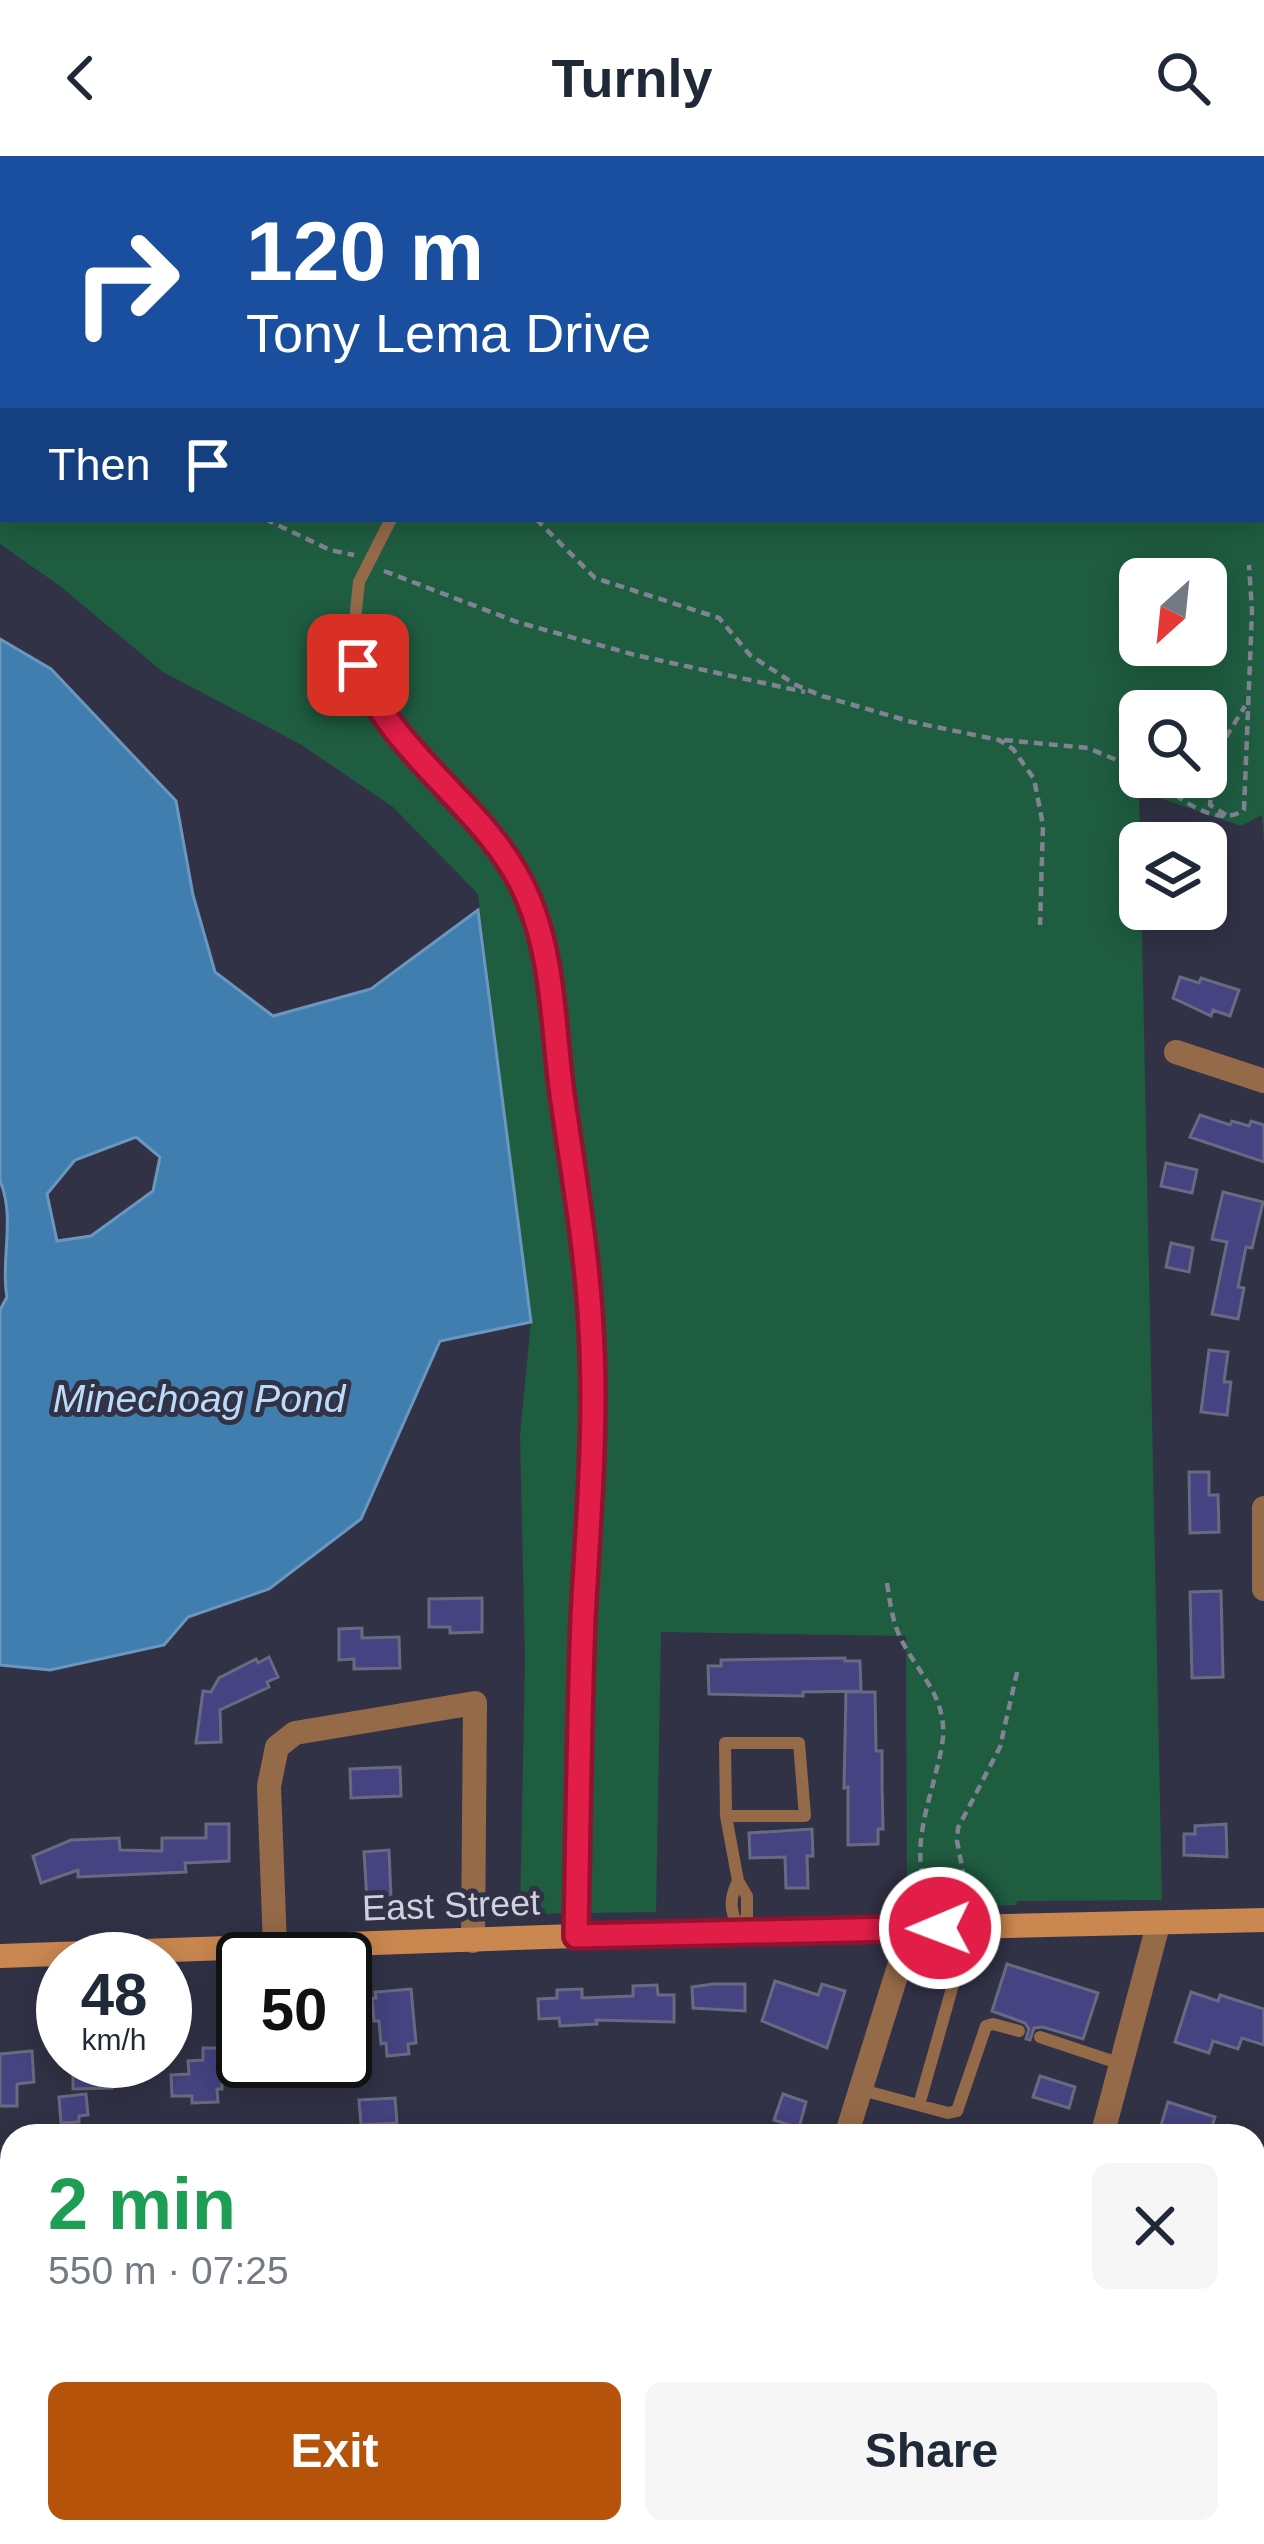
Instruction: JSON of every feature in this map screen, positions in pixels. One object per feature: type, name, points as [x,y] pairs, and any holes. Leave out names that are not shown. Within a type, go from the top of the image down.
[{"type":"main road","name":"East Street","points":[[372,1944],[911,1928],[956,1916],[1159,1924],[1264,1920]]},
{"type":"main road","name":"East Street","points":[[0,1956],[216,1948]]},
{"type":"street","points":[[1176,1052],[1264,1081]]},
{"type":"street","points":[[1264,1508],[1264,1588]]},
{"type":"street","points":[[274,1932],[269,1786],[277,1747],[296,1733],[475,1703],[473,1941]]},
{"type":"street","points":[[1105,2124],[1159,1924]]},
{"type":"street","points":[[850,2124],[911,1928]]},
{"type":"lane","points":[[389,522],[359,582],[353,638],[365,686],[414,752],[500,849],[529,899],[544,954],[585,1256],[592,1334],[592,1448],[576,1936]]},
{"type":"lane","points":[[726,1816],[805,1816],[799,1743],[725,1744],[726,1816],[738,1880],[730,1896],[731,1916],[738,1931]]},
{"type":"lane","points":[[919,2105],[956,1916]]},
{"type":"lane","points":[[860,2090],[948,2113],[957,2111],[986,2026],[1019,2031]]},
{"type":"lane","points":[[1040,2037],[1121,2064]]},
{"type":"path","points":[[271,522],[329,550],[368,558],[398,579],[517,622],[635,656],[999,740],[1088,748],[1119,761]]},
{"type":"path","points":[[539,522],[595,578],[719,618],[768,670],[821,697]]},
{"type":"path","points":[[1182,798],[1197,808],[1231,817],[1244,810],[1250,565]]},
{"type":"path","points":[[1231,817],[1210,805],[1211,769],[1247,703]]},
{"type":"path","points":[[999,740],[1026,762],[1034,779],[1043,825],[1040,925]]},
{"type":"path","points":[[887,1583],[901,1639],[930,1683],[943,1720],[921,1859],[929,1894],[956,1916],[967,1893],[958,1828],[1000,1747],[1018,1668]]},
{"type":"green space","points":[[0,522],[1264,522],[1264,841],[1262,815],[1241,826],[1159,798],[1227,798],[1227,690],[1119,690],[1119,798],[1139,798],[1140,822],[1119,822],[1119,930],[1142,930],[1162,1900],[1017,1901],[1016,1905],[983,1906],[982,1901],[907,1902],[906,1636],[661,1632],[656,1912],[520,1914],[525,1659],[520,1435],[531,1322],[478,894],[393,807],[300,744],[163,672],[60,586],[0,544]]},
{"type":"water","name":"Minechoag Pond","points":[[0,639],[51,669],[176,801],[193,895],[215,972],[273,1016],[371,989],[478,910],[531,1322],[440,1341],[361,1519],[269,1589],[188,1617],[164,1645],[50,1670],[0,1665],[0,1310],[7,1297],[7,1224],[0,1181]],"holes":[[[136,1137],[160,1157],[153,1191],[91,1236],[57,1241],[47,1194],[75,1160]]]},
{"type":"building","points":[[1180,977],[1239,990],[1230,1016],[1213,1010],[1211,1016],[1173,998]]},
{"type":"building","points":[[1200,1115],[1230,1125],[1232,1121],[1249,1126],[1251,1121],[1264,1125],[1264,1162],[1190,1137]]},
{"type":"building","points":[[1166,1163],[1197,1170],[1192,1193],[1161,1186]]},
{"type":"building","points":[[1223,1192],[1263,1202],[1252,1248],[1246,1247],[1238,1319],[1212,1314],[1227,1242],[1212,1239]]},
{"type":"building","points":[[1171,1243],[1193,1248],[1189,1272],[1166,1267]]},
{"type":"building","points":[[1209,1350],[1228,1352],[1227,1415],[1201,1412]]},
{"type":"building","points":[[1189,1472],[1209,1472],[1209,1495],[1218,1495],[1219,1532],[1190,1533]]},
{"type":"building","points":[[1221,1591],[1223,1677],[1192,1678],[1190,1592]]},
{"type":"building","points":[[482,1598],[482,1632],[450,1633],[450,1627],[429,1627],[429,1599]]},
{"type":"building","points":[[362,1628],[362,1638],[399,1637],[400,1668],[354,1669],[354,1659],[339,1660],[339,1629]]},
{"type":"building","points":[[269,1657],[278,1677],[267,1682],[269,1687],[220,1710],[221,1742],[196,1743],[203,1691],[211,1692],[219,1678]]},
{"type":"building","points":[[721,1660],[860,1661],[861,1691],[803,1692],[803,1696],[709,1694],[708,1666],[721,1666]]},
{"type":"building","points":[[846,1692],[875,1692],[876,1751],[882,1751],[883,1829],[878,1829],[878,1844],[848,1845]]},
{"type":"building","points":[[400,1767],[401,1796],[351,1798],[350,1769]]},
{"type":"building","points":[[206,1824],[229,1824],[229,1861],[185,1863],[186,1872],[78,1877],[78,1870],[41,1883],[33,1856],[71,1840],[119,1838],[120,1850],[162,1851],[162,1838],[206,1838]]},
{"type":"building","points":[[1226,1824],[1227,1857],[1184,1855],[1184,1834],[1195,1834],[1195,1826]]},
{"type":"building","points":[[812,1829],[808,1888],[786,1888],[785,1857],[750,1858],[749,1833]]},
{"type":"building","points":[[389,1850],[391,1898],[367,1900],[364,1852]]},
{"type":"building","points":[[1007,1964],[1098,1993],[1083,2039],[1043,2027],[1034,2028],[1030,2040],[1026,2039],[1029,2029],[1025,2023],[992,2011]]},
{"type":"building","points":[[775,1981],[818,1995],[822,1984],[845,1991],[827,2048],[762,2021]]},
{"type":"building","points":[[745,1984],[745,2011],[693,2008],[692,1987]]},
{"type":"building","points":[[657,1985],[658,1995],[674,1995],[674,2022],[596,2020],[597,2024],[560,2026],[559,2018],[539,2019],[538,1999],[557,1998],[557,1990],[582,1989],[582,1998],[633,1996],[633,1986]]},
{"type":"building","points":[[411,1989],[416,2043],[408,2044],[409,2054],[387,2056],[379,2021],[374,2021],[375,1992]]},
{"type":"building","points":[[1191,1992],[1218,2001],[1220,1995],[1264,2009],[1264,2045],[1242,2038],[1238,2049],[1213,2041],[1209,2053],[1175,2042]]},
{"type":"building","points":[[203,2048],[216,2048],[216,2088],[222,2088],[217,2089],[218,2102],[192,2103],[192,2096],[172,2096],[172,2088],[192,2088],[192,2061],[203,2060]]},
{"type":"building","points":[[32,2051],[34,2082],[17,2084],[17,2106],[0,2106],[0,2054]]},
{"type":"building","points":[[1040,2076],[1075,2087],[1069,2108],[1033,2097]]},
{"type":"building","points":[[86,2094],[88,2115],[79,2116],[79,2122],[61,2123],[59,2097]]},
{"type":"building","points":[[783,2094],[806,2102],[800,2124],[774,2120]]},
{"type":"building","points":[[395,2098],[397,2123],[361,2124],[359,2100]]},
{"type":"building","points":[[1168,2102],[1215,2117],[1213,2124],[1161,2124]]},
{"type":"route","points":[[358,665],[365,686],[414,752],[500,849],[529,899],[544,954],[592,1334],[576,1936],[940,1928]]}]
